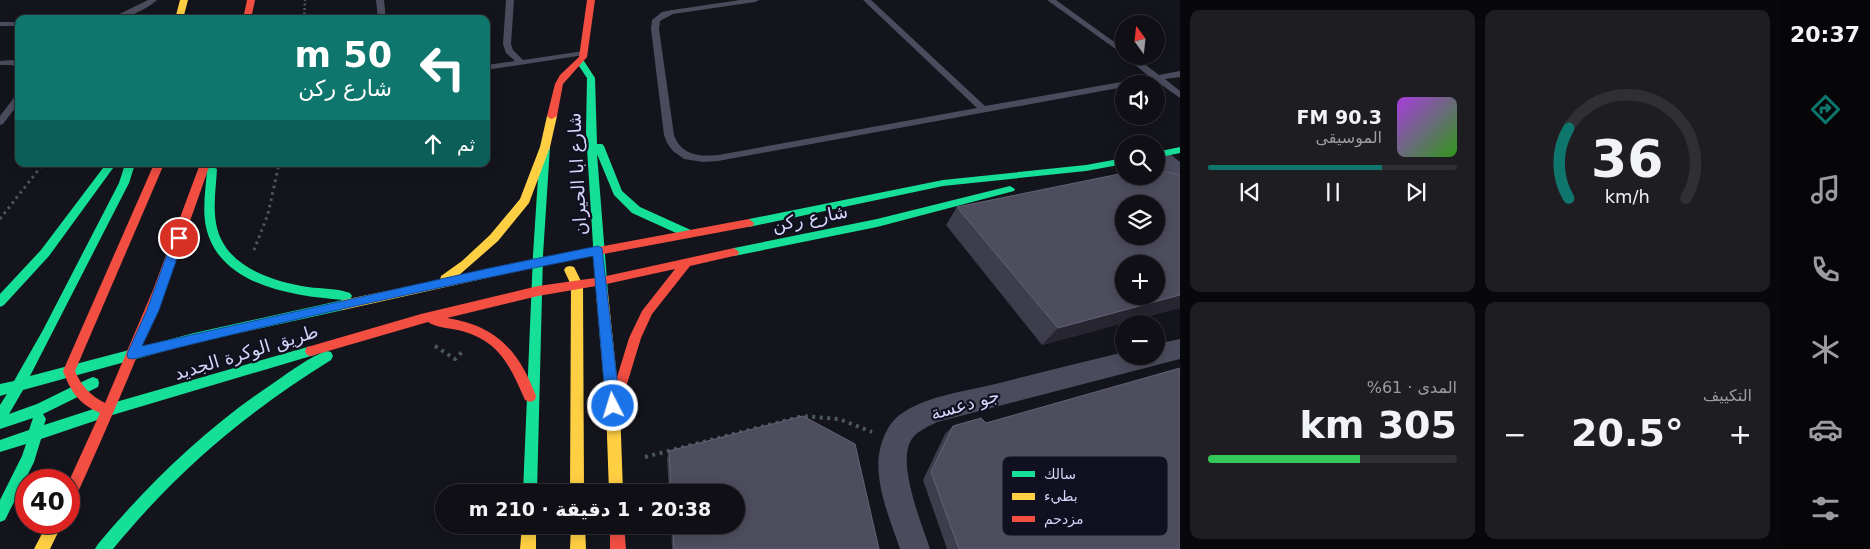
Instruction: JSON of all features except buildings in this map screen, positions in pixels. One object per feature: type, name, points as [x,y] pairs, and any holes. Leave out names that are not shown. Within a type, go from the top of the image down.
[{"type":"street","points":[[180,15],[184,0]]},
{"type":"street","points":[[248,15],[251,0]]},
{"type":"street","points":[[438,284],[466,264],[494,238],[525,200],[545,148],[559,82],[562,76],[583,58],[591,0]]},
{"type":"street","name":"شارع ابا الحيران","points":[[583,58],[592,78],[591,132],[598,251],[613,406],[616,484]]},
{"type":"street","points":[[591,132],[604,156],[618,192],[636,210],[689,234]]},
{"type":"street","name":"شارع ابا الحيران","points":[[530,484],[538,262],[545,148]]},
{"type":"street","points":[[1165,153],[1180,150]]},
{"type":"street","points":[[1165,161],[1180,172]]},
{"type":"street","name":"شارع ركن","points":[[438,284],[538,262],[942,183],[1086,168],[1115,163]]},
{"type":"street","points":[[0,302],[21,282],[53,244],[109,167]]},
{"type":"street","points":[[0,418],[20,384],[124,183],[129,167]]},
{"type":"street","points":[[109,410],[90,404],[77,392],[69,371],[158,167]]},
{"type":"street","points":[[80,472],[153,310],[204,167]]},
{"type":"street","points":[[212,167],[211,220],[215,237],[233,263],[245,271],[281,287],[296,291],[377,298]]},
{"type":"street","name":"شارع ركن","points":[[421,319],[538,291],[602,281],[688,261],[876,223],[1086,168]]},
{"type":"street","points":[[613,406],[620,392],[635,338],[648,312],[688,261]]},
{"type":"street","points":[[538,262],[568,268],[573,273],[577,285],[577,484]]},
{"type":"street","name":"طريق الوكرة الجديد","points":[[0,390],[194,338],[438,284]]},
{"type":"street","points":[[421,319],[454,321],[483,332],[508,351],[525,377],[532,409]]},
{"type":"street","name":"طريق الوكرة الجديد","points":[[0,446],[109,410],[371,332],[421,319]]},
{"type":"street","points":[[103,549],[118,529],[175,465],[220,427],[255,400],[298,373],[371,332]]},
{"type":"street","points":[[1165,353],[1180,349]]},
{"type":"street","points":[[0,423],[37,402],[77,392],[133,354]]},
{"type":"street","name":"جو دعسة","points":[[894,443],[907,424],[932,411],[1115,365]]},
{"type":"street","points":[[0,515],[20,480],[37,433],[37,402],[20,384]]},
{"type":"street","points":[[894,443],[892,466],[915,549]]},
{"type":"street","points":[[42,549],[50,534]]},
{"type":"street","points":[[528,549],[529,534]]},
{"type":"street","points":[[578,534],[578,549]]},
{"type":"street","points":[[617,534],[618,549]]},
{"type":"lane","points":[[122,15],[153,0]]},
{"type":"lane","points":[[380,0],[382,15]]},
{"type":"lane","points":[[510,0],[507,44],[509,51],[522,62]]},
{"type":"lane","points":[[755,0],[672,12],[656,20],[655,29],[669,135],[676,149],[684,155],[700,159],[718,158],[1115,86]]},
{"type":"lane","points":[[868,0],[984,110]]},
{"type":"lane","points":[[1051,0],[1115,47]]},
{"type":"lane","points":[[0,24],[15,24]]},
{"type":"lane","points":[[490,67],[522,62],[583,58]]},
{"type":"lane","points":[[0,63],[15,63]]},
{"type":"lane","points":[[1140,65],[1153,75]]},
{"type":"lane","points":[[1165,77],[1180,74]]},
{"type":"lane","points":[[1165,84],[1180,95]]},
{"type":"lane","points":[[0,122],[15,102]]},
{"type":"path","points":[[304,15],[305,0]]},
{"type":"path","points":[[0,220],[41,167]]},
{"type":"path","points":[[245,271],[268,214],[278,167]]},
{"type":"path","points":[[615,464],[803,416],[828,415],[851,421],[894,443]]},
{"type":"traffic: fast","points":[[581,63],[591,78],[591,132],[602,293]]},
{"type":"traffic: fast","points":[[599,146],[618,193],[636,210],[689,234]]},
{"type":"traffic: fast","points":[[530,484],[538,255],[545,147]]},
{"type":"traffic: fast","points":[[1165,153],[1180,150]]},
{"type":"traffic: fast","points":[[749,223],[943,183],[1086,168],[1115,163]]},
{"type":"traffic: fast","points":[[0,302],[45,253],[109,167]]},
{"type":"traffic: fast","points":[[0,418],[47,334],[124,183],[129,167]]},
{"type":"traffic: fast","points":[[212,169],[210,208],[212,230],[220,248],[233,263],[249,274],[288,288],[346,296]]},
{"type":"traffic: fast","points":[[734,252],[877,223],[1010,189]]},
{"type":"traffic: fast","points":[[0,390],[194,338],[343,305]]},
{"type":"traffic: fast","points":[[0,446],[109,410],[311,351]]},
{"type":"traffic: fast","points":[[103,549],[154,491],[206,442],[262,398],[327,356]]},
{"type":"traffic: fast","points":[[0,423],[41,409],[93,383]]},
{"type":"traffic: fast","points":[[0,515],[29,457],[39,419]]},
{"type":"traffic: slow","points":[[180,15],[184,0]]},
{"type":"traffic: slow","points":[[445,279],[466,264],[494,238],[525,200],[545,147],[552,116]]},
{"type":"traffic: slow","points":[[343,305],[550,260]]},
{"type":"traffic: slow","points":[[570,270],[577,285],[577,484]]},
{"type":"traffic: slow","points":[[602,293],[613,407],[616,484]]},
{"type":"traffic: slow","points":[[42,549],[50,534]]},
{"type":"traffic: slow","points":[[528,549],[529,534]]},
{"type":"traffic: slow","points":[[578,534],[578,549]]},
{"type":"traffic: jam","points":[[248,15],[251,0]]},
{"type":"traffic: jam","points":[[552,116],[559,84],[563,77],[583,57],[591,0]]},
{"type":"traffic: jam","points":[[109,410],[83,396],[79,392],[69,371],[158,167]]},
{"type":"traffic: jam","points":[[80,472],[142,332],[175,249],[204,167]]},
{"type":"traffic: jam","points":[[550,260],[749,223]]},
{"type":"traffic: jam","points":[[311,351],[421,319],[538,291],[602,281],[734,252]]},
{"type":"traffic: jam","points":[[617,397],[635,338],[648,311],[688,261]]},
{"type":"traffic: jam","points":[[433,320],[468,328],[495,342],[506,351],[515,364],[530,396]]},
{"type":"traffic: jam","points":[[617,534],[618,549]]},
{"type":"route","points":[[179,238],[153,310],[133,354],[194,338],[490,272],[598,251],[613,406]]}]
